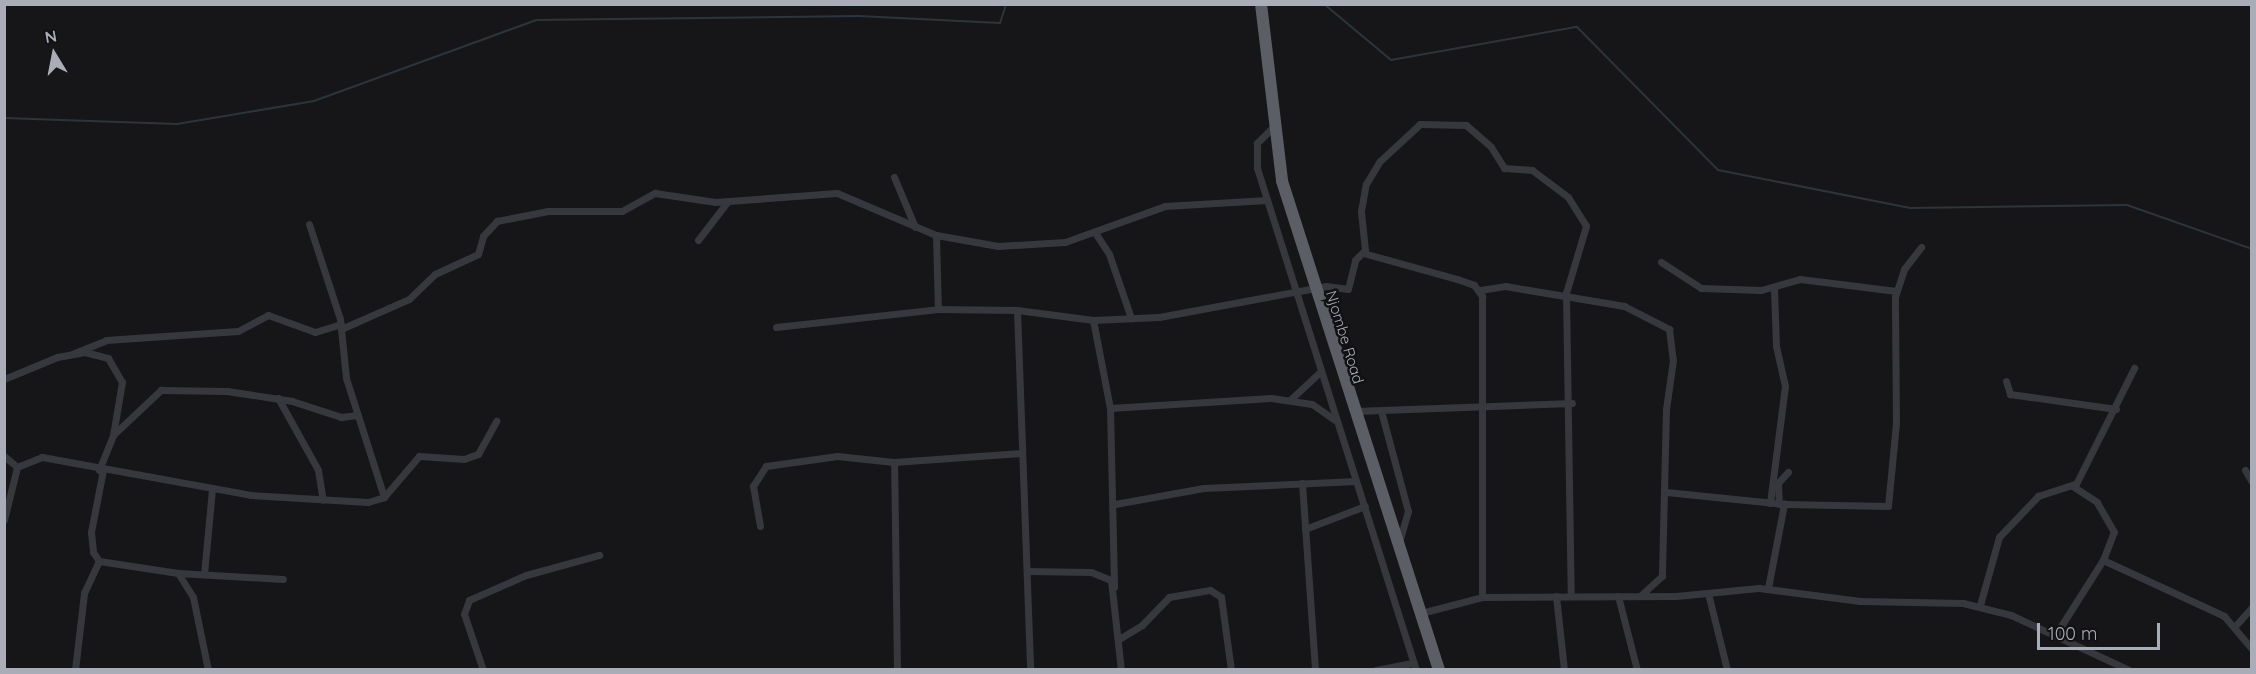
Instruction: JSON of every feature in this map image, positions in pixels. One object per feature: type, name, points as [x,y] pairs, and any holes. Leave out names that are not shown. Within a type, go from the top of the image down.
[{"type":"highway","name":"Njombe Road","points":[[1261,4],[1273,127],[1282,181],[1352,411],[1399,543],[1439,669]]},
{"type":"street","points":[[776,327],[938,309],[1017,310],[1093,320],[1196,314],[1314,290],[1348,289],[1355,260],[1362,253],[1361,203],[1380,161],[1420,124],[1460,123],[1481,135],[1504,168],[1537,173],[1583,215],[1587,236],[1567,298],[1572,403],[1571,596]]},
{"type":"street","points":[[1273,127],[1255,153],[1267,200],[1414,666],[1376,669]]},
{"type":"street","points":[[894,177],[915,227]]},
{"type":"street","points":[[4,379],[106,340],[238,331],[268,315],[315,332],[341,327],[409,299],[435,274],[478,254],[483,236],[497,221],[548,211],[622,211],[655,193],[728,201],[837,193],[936,235],[998,246],[1096,234],[1165,206],[1267,200]]},
{"type":"street","points":[[698,240],[728,201]]},
{"type":"street","points":[[309,224],[341,327],[342,361],[384,497]]},
{"type":"street","points":[[1096,234],[1131,318]]},
{"type":"street","points":[[936,235],[938,309]]},
{"type":"street","points":[[1666,492],[1782,504],[1888,506],[1896,423],[1896,291],[1921,247]]},
{"type":"street","points":[[1362,253],[1404,261],[1479,290],[1505,286],[1629,308],[1669,329],[1673,360],[1666,409],[1666,492],[1661,581],[1641,595]]},
{"type":"street","points":[[1661,262],[1701,288],[1774,288],[1800,279],[1896,291]]},
{"type":"street","points":[[1770,503],[1785,386],[1774,288]]},
{"type":"street","points":[[1479,290],[1482,407],[1482,597]]},
{"type":"street","points":[[1017,310],[1030,669]]},
{"type":"street","points":[[1093,320],[1110,408],[1115,504],[1114,587],[1121,669]]},
{"type":"street","points":[[72,354],[97,354],[115,366],[122,400],[101,470],[91,532],[99,561],[84,593],[75,669]]},
{"type":"street","points":[[1980,605],[1990,555],[2016,514],[2038,496],[2072,486],[2116,409],[2134,368]]},
{"type":"street","points":[[1291,399],[1320,372]]},
{"type":"street","points":[[2006,381],[2010,394],[2116,409]]},
{"type":"street","points":[[113,435],[161,390],[278,398],[341,417],[357,415]]},
{"type":"street","points":[[278,398],[318,470],[323,500]]},
{"type":"street","points":[[1110,408],[1205,399],[1291,399],[1325,411],[1336,422]]},
{"type":"street","points":[[1352,411],[1572,403]]},
{"type":"street","points":[[1381,411],[1407,498],[1408,521],[1399,543]]},
{"type":"street","points":[[17,467],[42,457],[101,470],[213,489],[353,504],[384,497],[419,456],[464,459],[478,454],[496,421]]},
{"type":"street","points":[[760,526],[753,486],[766,466],[837,456],[894,462],[1022,453]]},
{"type":"street","points":[[4,456],[17,467]]},
{"type":"street","points":[[894,462],[897,669]]},
{"type":"street","points":[[4,520],[17,467]]},
{"type":"street","points":[[2246,470],[2252,482]]},
{"type":"street","points":[[1768,588],[1782,504],[1778,483],[1788,472]]},
{"type":"street","points":[[1115,504],[1169,492],[1356,481]]},
{"type":"street","points":[[1302,483],[1315,669]]},
{"type":"street","points":[[2056,634],[2103,560],[2113,524],[2097,502],[2072,486]]},
{"type":"street","points":[[204,574],[213,489]]},
{"type":"street","points":[[1305,529],[1365,506]]},
{"type":"street","points":[[483,669],[464,614],[469,600],[526,575],[599,555]]},
{"type":"street","points":[[2103,560],[2236,626],[2252,649]]},
{"type":"street","points":[[99,561],[178,573],[283,579]]},
{"type":"street","points":[[1027,571],[1091,572],[1104,575],[1114,587]]},
{"type":"street","points":[[178,573],[193,597],[208,669]]},
{"type":"street","points":[[1421,613],[1482,597],[1618,596],[1768,588],[1860,602],[1980,605],[2056,634],[2130,669]]},
{"type":"street","points":[[1119,639],[1142,625],[1169,597],[1210,590],[1221,597],[1231,669]]},
{"type":"street","points":[[1708,593],[1727,669]]},
{"type":"street","points":[[1556,596],[1564,669]]},
{"type":"street","points":[[1618,596],[1638,669]]},
{"type":"street","points":[[2236,626],[2252,607]]},
{"type":"waterway","points":[[4,118],[177,124],[314,101],[536,20],[859,16],[1000,23],[1006,4]]},
{"type":"waterway","points":[[1324,4],[1391,60],[1577,27],[1718,170],[1910,208],[2127,205],[2252,249]]}]
